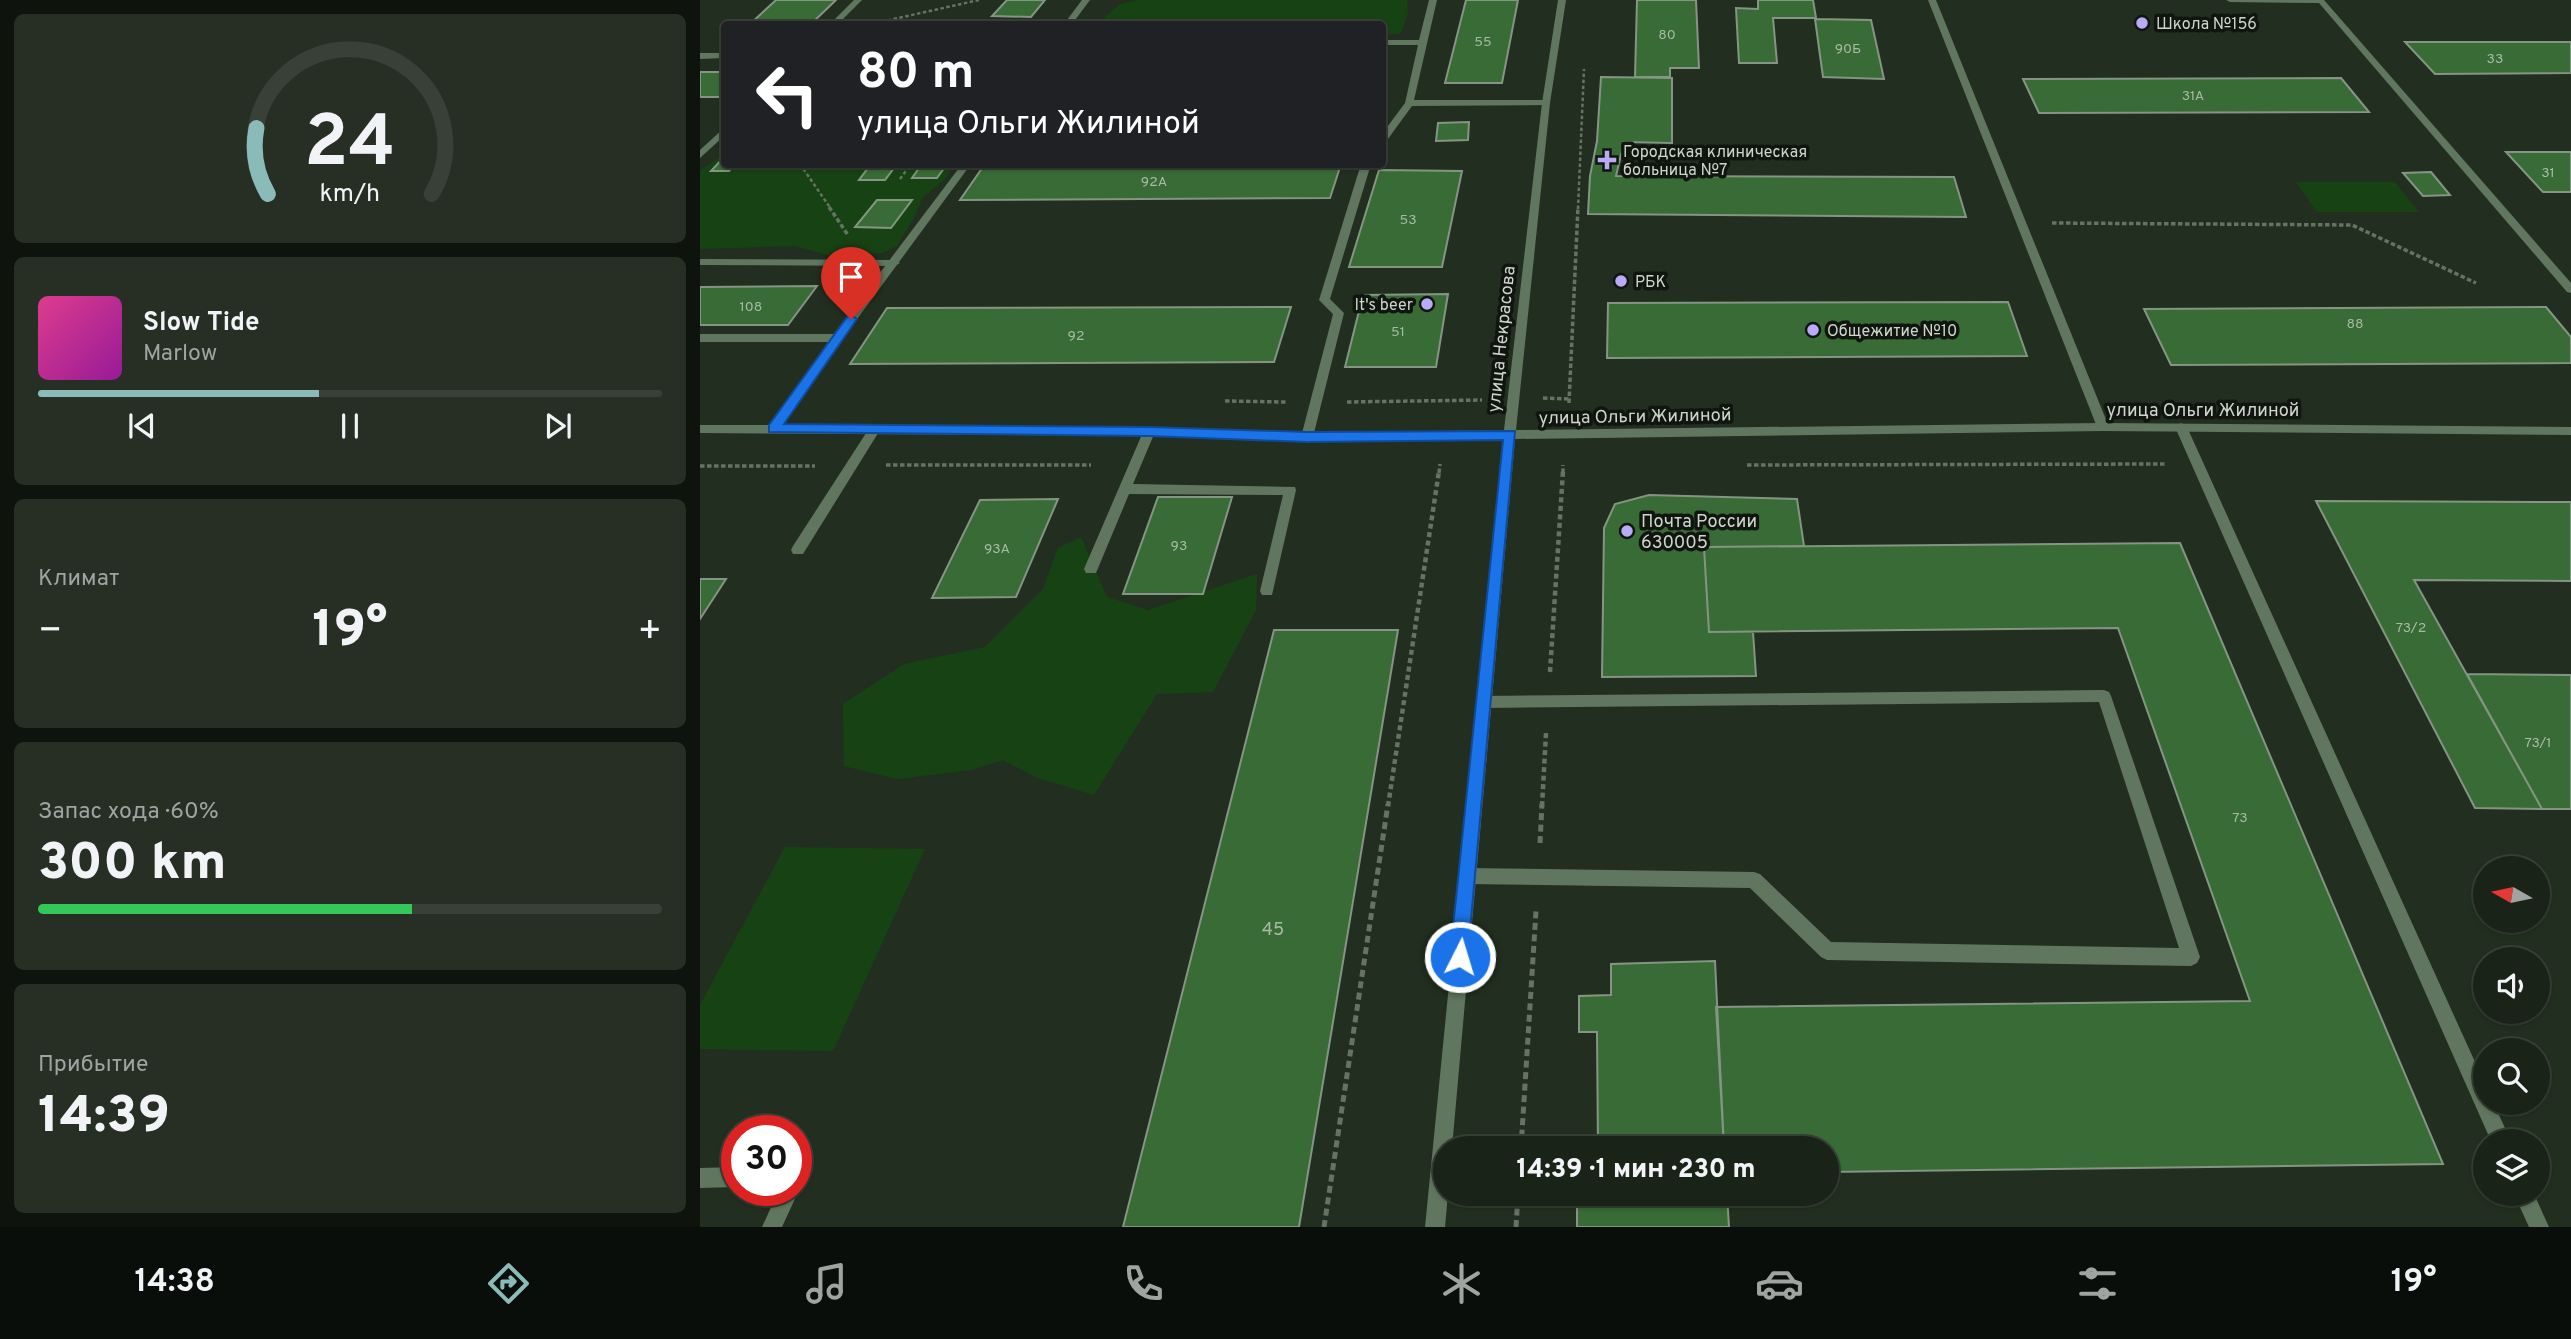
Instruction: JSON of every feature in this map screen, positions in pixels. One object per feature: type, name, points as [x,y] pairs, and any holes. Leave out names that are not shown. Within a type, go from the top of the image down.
[{"type":"street","points":[[837,21],[858,0]]},
{"type":"street","points":[[1070,21],[1086,0]]},
{"type":"street","points":[[1386,135],[1409,103],[1433,0]]},
{"type":"street","name":"улица Некрасова","points":[[1435,1227],[1510,435],[1546,103],[1562,0]]},
{"type":"street","points":[[1932,0],[2103,427]]},
{"type":"street","points":[[2230,0],[2320,0],[2571,290]]},
{"type":"street","points":[[1386,43],[1423,42]]},
{"type":"street","points":[[700,56],[721,56]]},
{"type":"street","points":[[1409,103],[1546,103]]},
{"type":"street","points":[[700,155],[721,134]]},
{"type":"street","points":[[774,429],[836,338],[964,168]]},
{"type":"street","points":[[1307,437],[1339,313],[1324,300],[1365,168]]},
{"type":"street","points":[[2467,170],[2480,169]]},
{"type":"street","points":[[700,262],[895,263]]},
{"type":"street","points":[[700,338],[836,338]]},
{"type":"street","name":"улица Ольги Жилиной","points":[[700,429],[1149,432],[1307,437],[2103,427],[2571,431]]},
{"type":"street","points":[[2181,427],[2496,1129]]},
{"type":"street","points":[[798,550],[874,430]]},
{"type":"street","points":[[1091,569],[1149,432]]},
{"type":"street","points":[[1125,489],[1290,490],[1267,590]]},
{"type":"street","points":[[1468,876],[1754,880],[1827,951],[2191,957],[2104,696],[1484,702]]},
{"type":"street","points":[[700,1178],[721,1177]]},
{"type":"street","points":[[772,1227],[782,1206]]},
{"type":"street","points":[[2529,1206],[2539,1227]]},
{"type":"path","points":[[884,21],[971,4],[979,0]]},
{"type":"path","points":[[803,168],[839,225],[876,263]]},
{"type":"path","points":[[900,179],[908,168]]},
{"type":"path","points":[[2021,223],[2352,225],[2476,283]]},
{"type":"path","points":[[1324,1227],[1452,402]]},
{"type":"path","points":[[1742,465],[2197,464]]},
{"type":"path","points":[[1522,1136],[1562,465],[1576,465]]},
{"type":"path","points":[[1516,1227],[1517,1206]]},
{"type":"green space","points":[[1138,0],[1407,0],[1408,13],[1401,33],[1386,35],[1386,21],[1104,21],[1104,18],[1120,4]]},
{"type":"green space","points":[[721,156],[721,168],[954,168],[922,198],[915,216],[897,246],[882,253],[835,257],[795,246],[700,249],[700,171]]},
{"type":"green space","points":[[2296,182],[2395,182],[2419,212],[2317,212]]},
{"type":"green space","points":[[1081,537],[1107,597],[1148,610],[1257,574],[1256,610],[1213,692],[1157,694],[1094,795],[1038,778],[1003,760],[971,770],[897,779],[844,766],[843,704],[904,664],[985,647],[1043,589],[1058,548]]},
{"type":"green space","points":[[785,847],[925,849],[833,1051],[700,1049],[700,1005]]},
{"type":"building","points":[[776,0],[836,0],[814,21],[753,21]]},
{"type":"building","points":[[1007,0],[1045,0],[1031,17],[992,16]]},
{"type":"building","points":[[1466,0],[1518,0],[1502,83],[1445,83]]},
{"type":"building","points":[[1637,0],[1696,0],[1699,68],[1670,68],[1670,77],[1635,77]]},
{"type":"building","points":[[1758,0],[1813,0],[1816,18],[1773,18],[1777,63],[1739,63],[1736,8],[1758,9]]},
{"type":"building","points":[[1815,19],[1871,20],[1884,79],[1823,77]]},
{"type":"building","points":[[2405,42],[2571,42],[2571,73],[2435,74]]},
{"type":"building","points":[[700,72],[721,72],[721,97],[700,97]]},
{"type":"building","name":"Городская клиническая больница №7","points":[[1601,77],[1672,78],[1672,143],[1624,142],[1616,176],[1954,177],[1966,217],[1588,214]]},
{"type":"building","points":[[2341,78],[2369,112],[2039,113],[2023,79]]},
{"type":"building","points":[[1469,122],[1468,140],[1436,141],[1438,123]]},
{"type":"building","points":[[2506,152],[2571,152],[2571,192],[2543,192]]},
{"type":"building","points":[[721,160],[721,168],[732,168],[729,171],[711,171]]},
{"type":"building","points":[[868,168],[894,168],[885,180],[859,180]]},
{"type":"building","points":[[919,168],[944,168],[937,178],[912,178]]},
{"type":"building","points":[[982,168],[1340,168],[1330,198],[960,200]]},
{"type":"building","points":[[1379,170],[1462,171],[1442,267],[1349,267]]},
{"type":"building","points":[[2431,172],[2450,195],[2423,196],[2403,173]]},
{"type":"building","points":[[877,200],[912,200],[891,228],[855,227]]},
{"type":"building","points":[[817,286],[788,325],[700,325],[700,287]]},
{"type":"building","points":[[1448,294],[1436,367],[1345,367],[1363,295]]},
{"type":"building","name":"Общежитие №10","points":[[2008,302],[2027,356],[1607,358],[1608,303]]},
{"type":"building","points":[[1291,307],[1274,362],[850,364],[887,308]]},
{"type":"building","points":[[2546,307],[2571,337],[2571,363],[2171,365],[2144,309]]},
{"type":"building","points":[[1649,495],[1797,499],[1804,546],[1704,547],[1709,632],[1753,632],[1756,676],[1602,677],[1604,528],[1615,504]]},
{"type":"building","points":[[1158,497],[1232,497],[1203,594],[1123,594]]},
{"type":"building","points":[[1058,499],[1016,597],[932,598],[980,500]]},
{"type":"building","points":[[2316,501],[2571,502],[2571,581],[2414,580],[2542,809],[2475,808]]},
{"type":"building","points":[[2180,543],[2443,1164],[1839,1172],[1839,1136],[1723,1136],[1716,1007],[2250,1001],[2118,628],[1709,632],[1704,547]]},
{"type":"building","points":[[700,579],[726,579],[700,619]]},
{"type":"building","points":[[1274,630],[1398,630],[1299,1227],[1123,1227]]},
{"type":"building","points":[[2467,674],[2571,675],[2571,809],[2542,809]]},
{"type":"building","points":[[1715,961],[1723,1136],[1598,1136],[1597,1032],[1579,1032],[1579,996],[1611,995],[1611,964]]},
{"type":"building","points":[[1577,1206],[1728,1206],[1729,1227],[1577,1227]]},
{"type":"place","name":"Школа №156","points":[[2142,23]]},
{"type":"place","name":"Городская клиническая больница №7","points":[[1607,160]]},
{"type":"place","name":"РБК","points":[[1621,281]]},
{"type":"place","name":"It's beer","points":[[1427,304]]},
{"type":"place","name":"Общежитие №10","points":[[1813,330]]},
{"type":"place","name":"Почта России 630005","points":[[1627,531]]},
{"type":"route","points":[[851,319],[774,429],[1149,432],[1307,437],[1510,435],[1460,957]]}]
